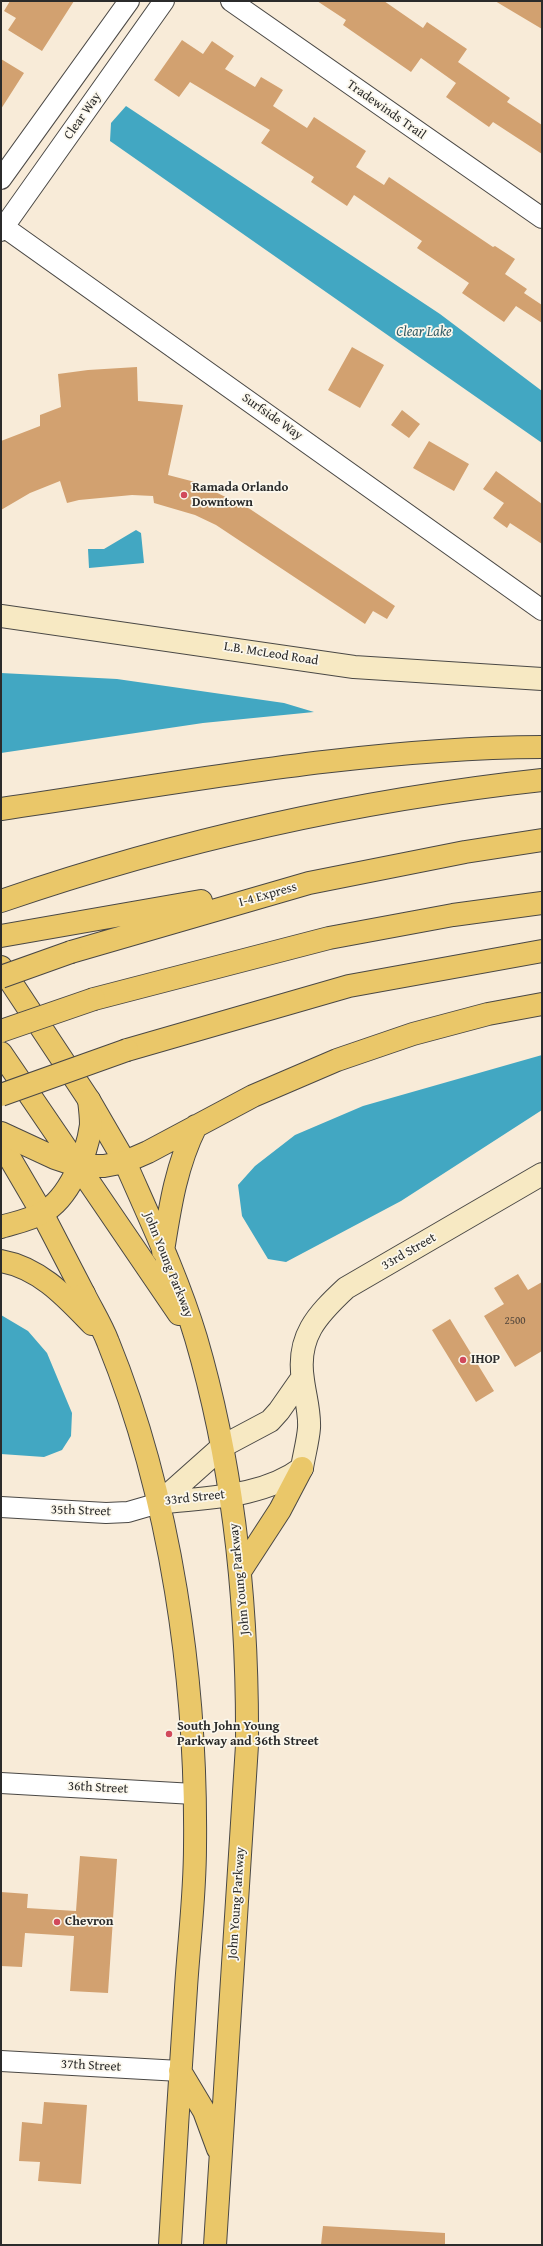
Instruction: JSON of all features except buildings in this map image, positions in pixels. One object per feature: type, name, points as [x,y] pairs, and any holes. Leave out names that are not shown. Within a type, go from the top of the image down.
[{"type":"main road","points":[[1,809],[337,761],[496,747],[542,747]]},
{"type":"main road","points":[[1,901],[140,858],[233,834],[366,805],[496,785],[542,780]]},
{"type":"main road","name":"I-4 Express","points":[[1,978],[71,952],[309,883],[465,852],[542,840]]},
{"type":"main road","points":[[10,934],[309,883]]},
{"type":"main road","points":[[1,1031],[94,999],[329,938],[453,914],[542,903]]},
{"type":"main road","points":[[1,1095],[127,1050],[349,986],[542,951]]},
{"type":"main road","name":"John Young Parkway","points":[[1,967],[89,1100],[125,1162],[163,1251],[196,1338],[223,1446],[241,1570],[248,1678],[247,1745],[215,2245]]},
{"type":"main road","points":[[1,1133],[55,1158],[79,1166],[104,1166],[125,1162],[148,1152],[253,1096],[337,1060],[413,1034],[488,1014],[542,1004]]},
{"type":"main road","points":[[1,1053],[196,1338]]},
{"type":"main road","points":[[1,1227],[42,1213],[58,1200],[70,1184],[87,1145],[91,1123],[89,1100]]},
{"type":"main road","points":[[163,1251],[176,1176],[185,1146],[196,1126]]},
{"type":"main road","points":[[1,1143],[42,1213],[108,1341],[131,1406],[159,1503],[174,1581],[185,1660],[192,1732],[195,1849],[170,2245]]},
{"type":"main road","points":[[1,1261],[29,1271],[57,1288],[108,1341]]},
{"type":"main road","points":[[241,1570],[280,1510],[302,1468]]},
{"type":"main road","points":[[180,2071],[204,2111],[220,2156]]},
{"type":"street","points":[[1,179],[129,1]]},
{"type":"street","name":"Clear Way","points":[[2,227],[164,1]]},
{"type":"street","name":"Tradewinds Trail","points":[[231,1],[542,218]]},
{"type":"street","name":"Surfside Way","points":[[2,227],[542,610]]},
{"type":"street","name":"L.B. McLeod Road","points":[[1,616],[354,667],[542,679]]},
{"type":"street","name":"33rd Street","points":[[159,1503],[230,1494],[268,1486],[288,1478],[302,1468],[309,1428],[302,1378],[303,1349],[310,1327],[322,1310],[346,1288],[542,1174]]},
{"type":"street","name":"33rd Street","points":[[159,1503],[223,1446],[270,1421],[279,1412],[302,1378]]},
{"type":"street","name":"35th Street","points":[[1,1507],[106,1513],[128,1512],[159,1503]]},
{"type":"street","name":"36th Street","points":[[1,1783],[194,1794]]},
{"type":"street","name":"37th Street","points":[[1,2061],[180,2071]]},
{"type":"water","name":"Clear Lake","points":[[126,106],[440,314],[542,391],[542,443],[110,141],[111,123]]},
{"type":"water","points":[[136,530],[141,533],[144,563],[89,568],[88,549],[104,549]]},
{"type":"water","points":[[1,673],[117,679],[284,703],[314,712],[203,723],[1,753]]},
{"type":"water","points":[[542,1055],[542,1110],[401,1201],[286,1262],[268,1259],[242,1216],[238,1185],[255,1166],[295,1135],[363,1106]]},
{"type":"water","points":[[1,1315],[28,1331],[47,1353],[72,1413],[71,1436],[62,1450],[44,1457],[1,1454]]},
{"type":"place","name":"Ramada Orlando Downtown","points":[[184,495]]},
{"type":"place","name":"IHOP","points":[[463,1360]]},
{"type":"place","name":"South John Young Parkway and 36th Street","points":[[169,1734]]},
{"type":"place","name":"Chevron","points":[[57,1922]]}]
